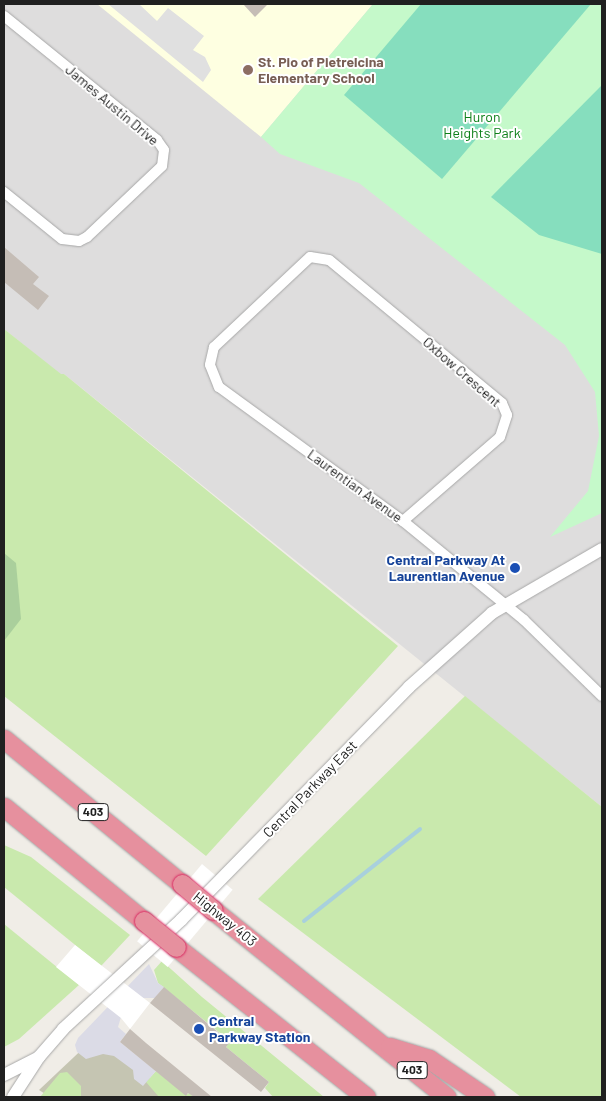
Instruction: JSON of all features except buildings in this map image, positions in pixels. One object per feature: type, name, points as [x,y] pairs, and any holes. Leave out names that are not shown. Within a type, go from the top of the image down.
[{"type":"highway","name":"Highway 403","points":[[4,740],[446,1097]]},
{"type":"highway","points":[[4,807],[144,922],[366,1097]]},
{"type":"highway","points":[[379,1043],[429,1059],[485,1097]]},
{"type":"street","name":"James Austin Drive","points":[[4,16],[157,140],[164,150],[162,166],[87,237],[79,241],[62,238],[4,192]]},
{"type":"street","name":"Oxbow Crescent","points":[[296,270],[310,257],[329,260],[502,403],[507,415],[500,437],[403,520]]},
{"type":"street","name":"Laurentian Avenue","points":[[296,270],[214,347],[210,365],[212,377],[219,387],[403,520],[505,605],[602,696]]},
{"type":"street","name":"Central Parkway East","points":[[13,1097],[39,1056],[63,1030],[187,913],[409,687],[505,605],[602,549]]},
{"type":"street","name":"Central Parkway East","points":[[4,1075],[39,1056]]},
{"type":"shaded area","points":[[4,4],[602,4],[602,807],[64,374],[61,375],[4,329]]},
{"type":"shaded area","name":"St. Pio of Pietrelcina Elementary School","points":[[97,4],[373,4],[261,137]]},
{"type":"shaded area","points":[[108,4],[139,4],[157,21],[168,8],[204,36],[193,50],[205,57],[211,70],[203,82]]},
{"type":"shaded area","points":[[149,964],[158,983],[164,987],[155,998],[141,998],[121,1017],[118,1027],[126,1034],[120,1042],[156,1071],[143,1086],[134,1079],[133,1070],[114,1056],[103,1054],[86,1059],[77,1052],[75,1045],[78,1038]]},
{"type":"shaded area","points":[[92,1040],[178,1097],[50,1097],[39,1090]]},
{"type":"green space","name":"Huron Heights Park","points":[[373,4],[602,4],[602,513],[550,537],[588,491],[599,436],[595,392],[565,345],[359,183],[280,154],[261,137]]},
{"type":"green space","points":[[421,4],[591,4],[442,179],[344,95]]},
{"type":"green space","points":[[602,85],[602,254],[539,235],[491,197]]},
{"type":"green space","points":[[4,329],[61,374],[64,374],[398,646],[206,856],[4,696]]},
{"type":"green space","points":[[4,553],[16,563],[21,619],[4,641]]},
{"type":"green space","points":[[465,696],[602,807],[602,1097],[521,1097],[258,899]]},
{"type":"green space","points":[[4,845],[31,857],[130,935],[101,966],[4,887]]},
{"type":"green space","points":[[4,924],[79,985],[19,1039],[4,1047]]},
{"type":"green space","points":[[162,961],[202,997],[324,1097],[273,1097],[265,1088],[269,1082],[226,1047],[230,1041],[158,983],[154,970]]},
{"type":"green space","points":[[156,1071],[186,1095],[189,1093],[194,1097],[159,1097],[146,1082]]},
{"type":"green space","points":[[67,1072],[81,1086],[81,1097],[40,1097],[60,1073]]},
{"type":"pier","points":[[202,864],[233,890],[168,967],[137,941]]},
{"type":"pier","points":[[75,945],[150,1003],[130,1029],[121,1018],[56,967]]},
{"type":"waterway","points":[[304,921],[420,829]]},
{"type":"place","name":"St. Pio of Pietrelcina Elementary School","points":[[248,70]]},
{"type":"place","name":"Central Parkway At Laurentian Avenue","points":[[515,568]]},
{"type":"place","name":"Central Parkway Station","points":[[199,1029]]}]
